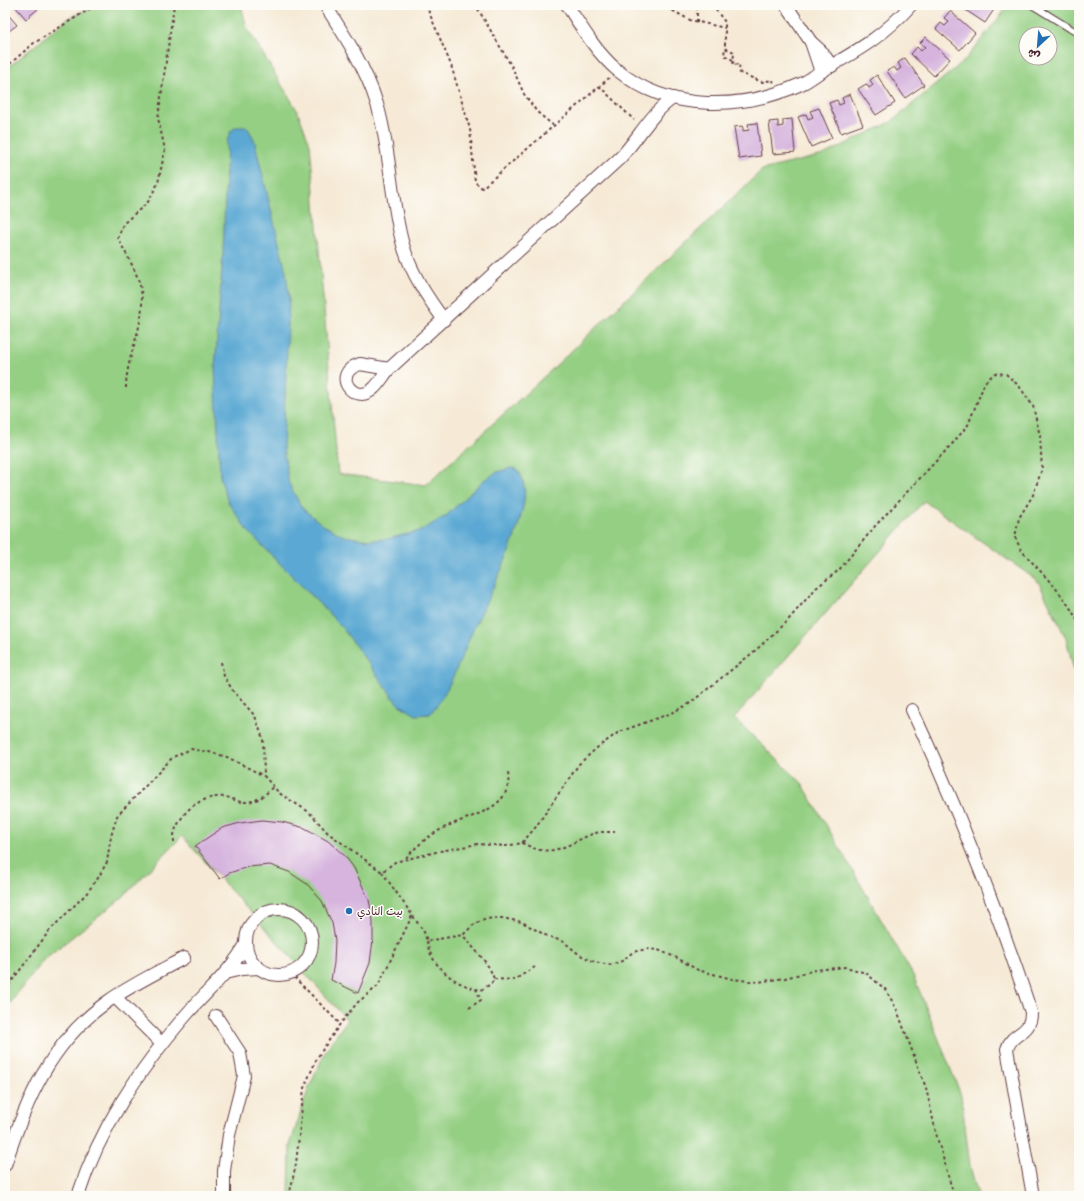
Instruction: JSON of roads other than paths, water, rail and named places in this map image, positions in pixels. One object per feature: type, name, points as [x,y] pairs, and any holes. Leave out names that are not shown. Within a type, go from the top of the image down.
[{"type":"street","points":[[325,5],[344,34],[363,68],[377,105],[403,247],[414,273],[428,298],[444,320]]},
{"type":"street","points":[[567,5],[591,40],[618,70],[650,90],[672,98],[719,104],[748,102],[781,93],[803,84],[872,42],[909,6]]},
{"type":"street","points":[[786,5],[827,69]]},
{"type":"street","points":[[650,90],[653,104],[652,117]]},
{"type":"street","points":[[389,369],[620,158],[661,106],[672,98]]},
{"type":"street","points":[[912,710],[956,806],[979,864],[1031,1012],[1029,1025],[1022,1033],[1011,1040],[1007,1049],[1033,1196]]},
{"type":"street","points":[[78,1196],[92,1157],[117,1108],[132,1084],[162,1044],[225,973],[246,944],[249,929],[258,917],[264,913],[286,910],[300,917],[305,923],[311,937],[310,952],[303,965],[290,973],[274,975],[259,968],[252,960],[246,944]]},
{"type":"street","points":[[5,1165],[28,1102],[45,1070],[56,1054],[80,1026],[115,997],[184,958]]},
{"type":"street","points":[[225,973],[242,969],[259,968]]},
{"type":"street","points":[[115,997],[162,1044]]},
{"type":"street","points":[[216,1016],[240,1053],[244,1076],[229,1135],[224,1171],[224,1196]]},
{"type":"lane","points":[[1032,5],[1079,34]]},
{"type":"water","points":[[236,127],[247,127],[254,139],[286,272],[289,299],[283,448],[289,484],[302,508],[323,525],[344,536],[370,540],[387,539],[420,531],[446,516],[484,480],[497,472],[511,468],[517,469],[522,477],[525,492],[524,502],[519,523],[508,554],[450,684],[430,714],[416,715],[398,704],[341,626],[247,530],[228,502],[220,477],[215,368],[223,253],[227,141],[231,131]]},
{"type":"place","name":"بيت النادي","points":[[349,911]]}]
